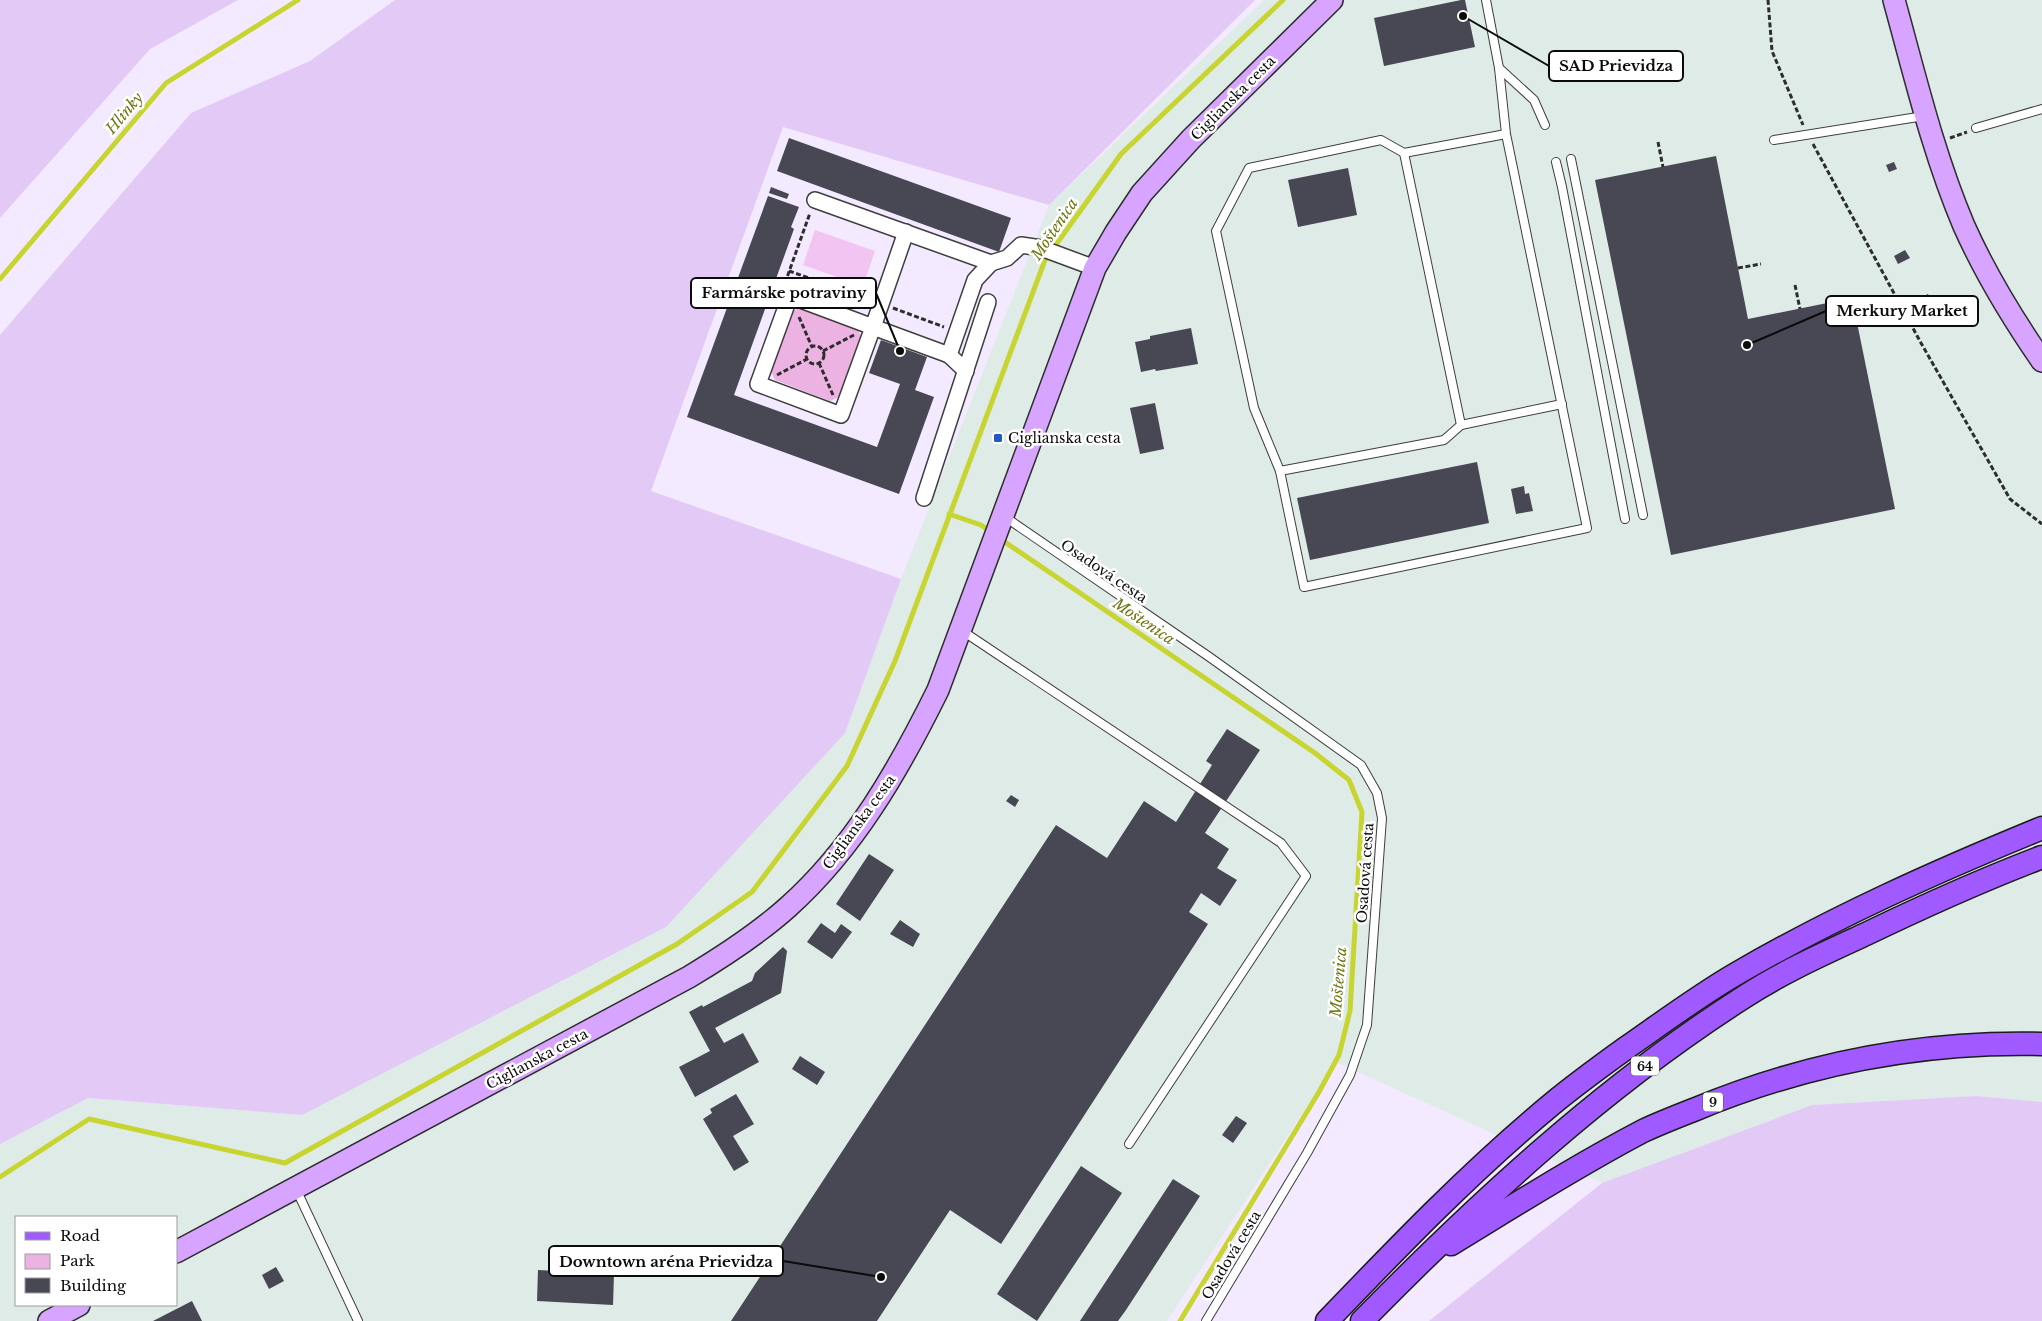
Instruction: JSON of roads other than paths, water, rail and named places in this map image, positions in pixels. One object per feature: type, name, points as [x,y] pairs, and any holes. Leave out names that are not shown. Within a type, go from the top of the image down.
[{"type":"main road","points":[[1326,1321],[1421,1223],[1502,1147],[1553,1103],[1668,1018],[1734,975],[1810,932],[1892,892],[2042,828]]},
{"type":"main road","name":"64","points":[[1418,1264],[1467,1216],[1631,1076],[1745,996],[1824,953],[2042,857]]},
{"type":"main road","name":"9","points":[[1362,1321],[1418,1264],[1574,1170],[1645,1130],[1786,1076],[1886,1054],[1983,1044],[2042,1044]]},
{"type":"street","name":"Ciglianska cesta","points":[[178,1251],[689,977],[729,953],[763,928],[789,906],[818,877],[878,799],[917,733],[938,690],[1095,268],[1116,232],[1142,193],[1190,139],[1332,0]]},
{"type":"street","points":[[1894,0],[1935,144],[1965,227],[2005,303],[2042,361]]},
{"type":"street","points":[[815,200],[991,263]]},
{"type":"street","points":[[906,232],[873,327],[841,415],[758,384],[790,296],[873,327],[949,355],[966,371]]},
{"type":"street","points":[[949,355],[975,280],[991,263],[1007,258],[1020,245],[1041,248],[1095,268]]},
{"type":"street","points":[[924,498],[988,302]]},
{"type":"street","points":[[49,1321],[77,1306]]},
{"type":"lane","points":[[1486,0],[1499,68],[1506,134],[1588,528],[1304,587],[1280,471],[1254,408],[1216,231],[1249,168],[1381,140],[1404,153],[1506,134]]},
{"type":"lane","points":[[1499,68],[1534,100],[1545,125]]},
{"type":"lane","points":[[1976,128],[2042,109]]},
{"type":"lane","points":[[1774,140],[1926,115]]},
{"type":"lane","points":[[1404,153],[1461,425]]},
{"type":"lane","points":[[1571,159],[1643,515]]},
{"type":"lane","points":[[1556,162],[1625,519]]},
{"type":"lane","points":[[1280,471],[1444,440],[1461,425],[1562,404]]},
{"type":"lane","name":"Osadová cesta","points":[[998,530],[1208,656],[1361,765],[1377,793],[1382,818],[1367,1025],[1350,1076],[1317,1136],[1206,1321]]},
{"type":"lane","points":[[961,630],[1281,843],[1306,876],[1128,1144]]},
{"type":"lane","points":[[296,1188],[358,1321]]},
{"type":"waterway","name":"Hlinky","points":[[0,279],[166,83],[298,0]]},
{"type":"waterway","points":[[0,1177],[89,1119],[285,1163],[677,944],[752,892],[847,766],[895,661],[1045,260],[1121,154],[1283,0]]},
{"type":"waterway","name":"Moštenica","points":[[949,514],[981,525],[992,533]]},
{"type":"waterway","name":"Moštenica","points":[[999,538],[1315,753],[1349,780],[1362,812],[1350,1011],[1339,1055],[1319,1092],[1180,1321]]},
{"type":"place","name":"SAD Prievidza","points":[[1463,16]]},
{"type":"place","name":"Merkury Market","points":[[1747,345]]},
{"type":"place","name":"Farmárske potraviny","points":[[900,351]]},
{"type":"place","name":"Ciglianska cesta","points":[[998,438]]},
{"type":"place","name":"Downtown aréna Prievidza","points":[[881,1277]]}]
